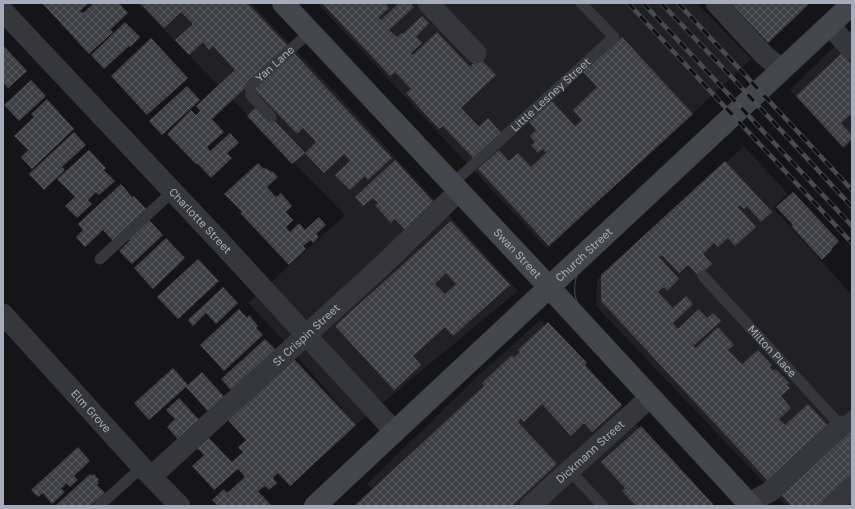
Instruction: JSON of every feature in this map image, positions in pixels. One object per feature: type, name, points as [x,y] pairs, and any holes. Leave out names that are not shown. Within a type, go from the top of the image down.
[{"type":"main road","name":"Swan Street","points":[[283,3],[549,287],[750,506]]},
{"type":"main road","name":"Church Street","points":[[315,506],[852,4]]},
{"type":"street","points":[[428,3],[476,53]]},
{"type":"street","points":[[716,3],[763,54],[777,75]]},
{"type":"street","name":"Charlotte Street","points":[[3,11],[173,191],[395,432]]},
{"type":"street","points":[[829,25],[852,50]]},
{"type":"street","name":"St Crispin Street","points":[[147,471],[293,348],[306,334],[387,261],[455,188]]},
{"type":"street","name":"Elm Grove","points":[[3,314],[180,506]]},
{"type":"street","name":"Dickmann Street","points":[[536,504],[650,397]]},
{"type":"street","points":[[750,506],[753,501],[772,491],[847,421]]},
{"type":"street","points":[[832,506],[852,487]]},
{"type":"lane","name":"Little Lesney Street","points":[[455,188],[614,37],[581,3]]},
{"type":"lane","name":"Yan Lane","points":[[271,117],[251,95],[250,86],[310,32]]},
{"type":"lane","points":[[100,259],[173,191]]},
{"type":"lane","name":"Milton Place","points":[[703,276],[847,421]]},
{"type":"lane","points":[[99,506],[147,471]]},
{"type":"lane","points":[[570,471],[603,506]]},
{"type":"shaded area","points":[[138,3],[251,3],[339,96],[518,291],[356,425],[285,342],[248,303],[345,215]]},
{"type":"shaded area","points":[[317,3],[697,3],[751,59],[547,249]]},
{"type":"shaded area","points":[[852,29],[852,141],[844,149],[790,90]]},
{"type":"shaded area","points":[[744,146],[788,194],[773,208],[852,295],[852,506],[786,506],[596,306],[597,280]]},
{"type":"shaded area","points":[[540,320],[713,506],[388,506],[367,484],[477,377]]},
{"type":"building","points":[[42,3],[89,3],[80,11],[83,13],[94,3],[119,3],[128,13],[110,30],[113,32],[89,54]]},
{"type":"building","points":[[140,3],[247,3],[289,47],[212,119],[224,132],[207,147],[210,151],[230,133],[239,143],[227,153],[232,158],[211,178],[167,134],[191,110],[196,115],[200,111],[196,106],[235,70],[213,46],[209,50],[203,42],[189,55],[175,40],[193,24],[181,12],[164,28]]},
{"type":"building","points":[[322,3],[385,3],[389,8],[378,18],[381,20],[399,3],[410,3],[414,7],[389,30],[397,37],[402,33],[403,34],[422,16],[429,23],[416,37],[422,43],[411,53],[413,55],[437,32],[470,67],[479,57],[496,75],[461,108],[479,127],[488,118],[502,134],[474,159],[443,126],[439,129],[406,93],[411,89],[395,72],[390,76]]},
{"type":"building","points":[[731,3],[810,3],[768,43]]},
{"type":"building","points":[[125,22],[140,37],[104,69],[91,55]]},
{"type":"building","points":[[622,37],[693,114],[549,246],[478,169],[499,150],[509,161],[518,153],[531,167],[546,153],[543,149],[538,153],[531,145],[535,142],[530,136],[536,130],[529,122],[552,101],[575,126],[582,120],[573,110],[597,87],[583,72]]},
{"type":"building","points":[[151,38],[188,78],[147,115],[111,76]]},
{"type":"building","points":[[3,45],[27,71],[8,88],[3,82]]},
{"type":"building","points":[[293,52],[392,158],[368,180],[365,176],[350,190],[335,175],[350,161],[344,154],[324,173],[305,153],[316,142],[303,128],[297,134],[253,88]]},
{"type":"building","points":[[842,53],[852,64],[852,117],[850,115],[841,123],[852,135],[852,139],[843,147],[796,96]]},
{"type":"building","points":[[31,80],[46,96],[19,121],[4,105]]},
{"type":"building","points":[[187,86],[200,100],[162,135],[149,121]]},
{"type":"building","points":[[47,99],[74,129],[32,169],[21,157],[28,150],[14,136],[34,117],[31,114]]},
{"type":"building","points":[[259,104],[305,153],[292,164],[247,116]]},
{"type":"building","points":[[74,132],[86,145],[62,167],[65,170],[44,190],[29,174]]},
{"type":"building","points":[[89,150],[106,168],[104,170],[115,181],[99,195],[96,192],[88,200],[92,204],[77,218],[65,206],[75,197],[57,179]]},
{"type":"building","points":[[395,160],[439,208],[410,235],[395,219],[391,223],[375,205],[378,203],[373,198],[363,206],[355,197]]},
{"type":"building","points":[[725,161],[772,212],[761,222],[747,206],[744,209],[740,205],[738,207],[756,227],[735,246],[728,238],[718,247],[714,243],[703,254],[712,264],[699,276],[688,265],[679,273],[662,255],[659,257],[679,279],[667,291],[664,287],[658,292],[673,308],[686,296],[693,304],[673,323],[678,329],[699,309],[707,318],[713,313],[721,321],[693,346],[696,348],[718,327],[734,345],[728,350],[742,364],[758,350],[772,365],[770,367],[774,371],[776,369],[789,383],[787,385],[790,388],[781,396],[791,408],[779,419],[785,425],[808,404],[830,428],[770,483],[601,301],[601,275]]},
{"type":"building","points":[[258,163],[264,169],[266,168],[271,172],[272,171],[278,177],[267,187],[276,197],[281,193],[292,206],[286,212],[293,220],[286,227],[290,232],[299,223],[305,230],[319,217],[326,225],[316,234],[319,237],[313,243],[311,240],[303,246],[306,249],[289,265],[224,194]]},
{"type":"building","points":[[121,184],[132,197],[134,196],[147,210],[114,242],[103,230],[85,247],[76,237],[83,230],[78,224]]},
{"type":"building","points":[[793,192],[839,241],[822,260],[776,207]]},
{"type":"building","points":[[148,219],[163,235],[132,264],[119,251],[130,240],[128,238]]},
{"type":"building","points":[[451,221],[510,285],[453,336],[445,327],[413,356],[421,365],[394,390],[335,326]],"holes":[[[446,273],[456,284],[445,294],[435,284]]]},
{"type":"building","points":[[166,238],[185,258],[153,289],[134,268]]},
{"type":"building","points":[[198,259],[219,281],[178,319],[157,297]]},
{"type":"building","points":[[223,287],[238,303],[216,324],[206,313],[193,326],[188,320]]},
{"type":"building","points":[[239,309],[247,318],[249,315],[258,326],[256,328],[263,335],[224,371],[200,345]]},
{"type":"building","points":[[548,322],[587,363],[585,365],[622,405],[592,432],[584,423],[571,436],[542,404],[524,422],[521,419],[518,422],[557,464],[512,506],[354,506],[484,386],[482,383],[512,355],[514,358],[520,352],[518,350]]},
{"type":"building","points":[[265,339],[278,352],[231,390],[221,379]]},
{"type":"building","points":[[293,358],[356,425],[290,486],[278,473],[273,478],[277,483],[269,490],[265,486],[258,491],[272,506],[218,506],[212,500],[224,489],[227,493],[245,477],[238,469],[214,490],[192,466],[204,455],[195,446],[207,436],[232,462],[243,452],[238,447],[246,440],[227,419]]},
{"type":"building","points":[[173,368],[188,385],[202,372],[229,402],[213,417],[186,387],[149,420],[134,403]]},
{"type":"building","points":[[179,398],[204,425],[183,445],[167,427],[175,419],[166,410]]},
{"type":"building","points":[[852,423],[852,478],[822,506],[791,506],[778,491]]},
{"type":"building","points":[[641,426],[713,504],[712,506],[636,506],[622,491],[625,488],[601,462]]},
{"type":"building","points":[[78,447],[90,461],[74,476],[78,480],[70,487],[67,483],[61,489],[65,492],[52,504],[43,493],[38,497],[31,490]]},
{"type":"building","points":[[90,474],[92,476],[94,474],[99,480],[97,481],[99,483],[97,485],[105,493],[90,506],[55,506]]},
{"type":"tram line","points":[[276,3],[570,317],[744,506]]},
{"type":"tram line","points":[[289,3],[758,506]]},
{"type":"tram line","points":[[308,506],[846,3]]},
{"type":"tram line","points":[[323,506],[852,11]]},
{"type":"tram line","points":[[581,268],[575,283],[576,300],[581,311]]},
{"type":"railway","points":[[628,3],[852,243]]},
{"type":"railway","points":[[643,3],[852,226]]},
{"type":"railway","points":[[661,3],[852,207]]},
{"type":"railway","points":[[678,3],[852,190]]}]
